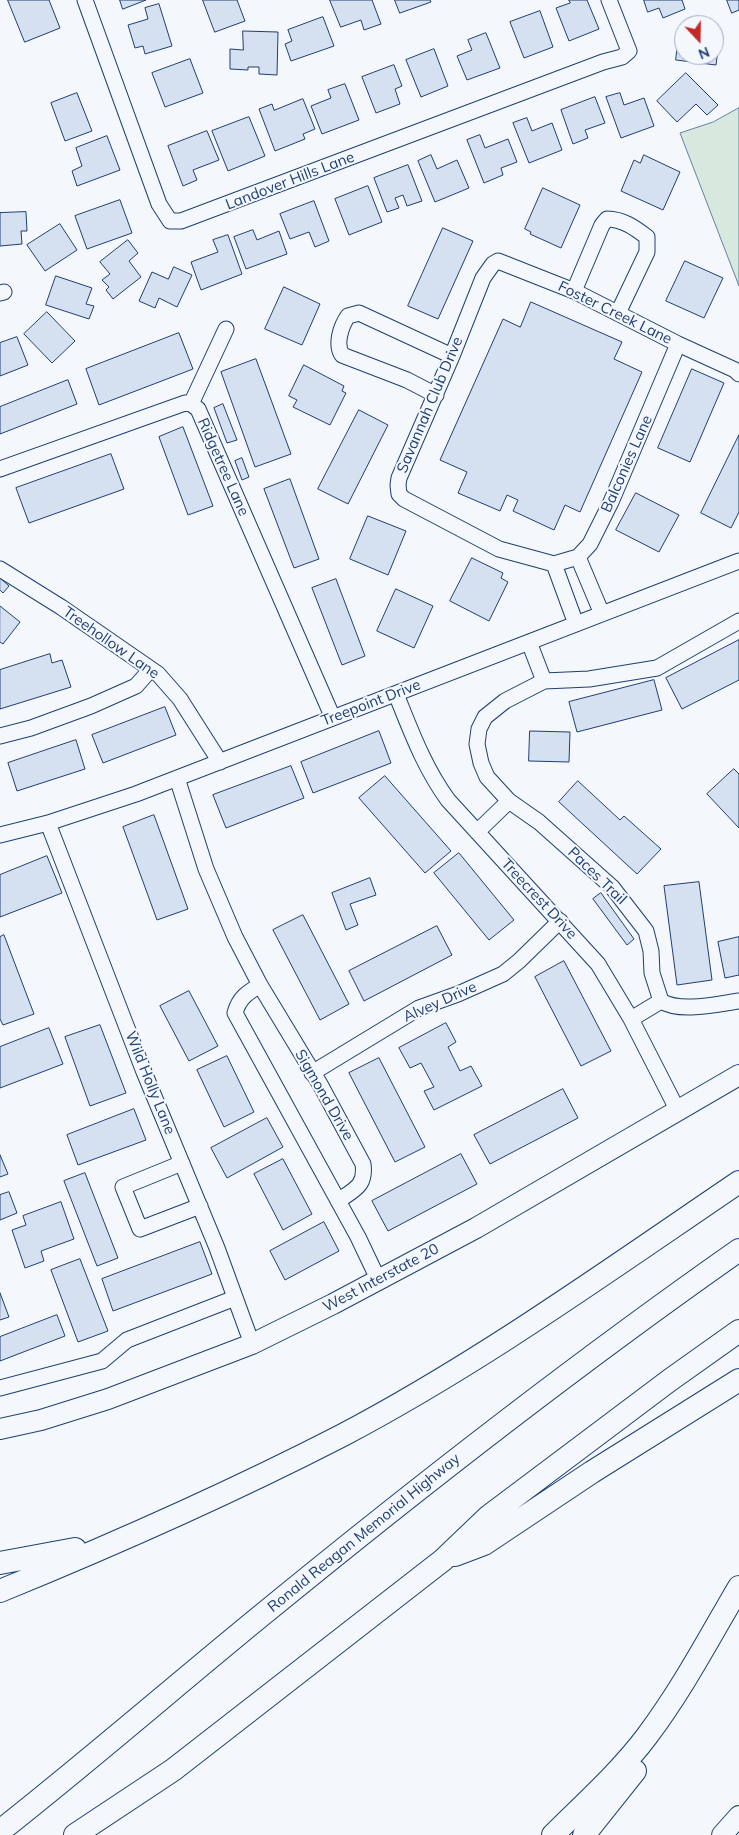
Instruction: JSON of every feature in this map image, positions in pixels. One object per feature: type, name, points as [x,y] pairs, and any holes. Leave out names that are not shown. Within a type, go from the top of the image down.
[{"type":"highway","points":[[0,1591],[127,1538],[342,1435],[440,1379],[545,1314],[739,1182]]},
{"type":"highway","name":"Ronald Reagan Memorial Highway","points":[[0,1831],[74,1773],[261,1615],[414,1492],[634,1324],[739,1250]]},
{"type":"highway","points":[[75,1835],[173,1770],[443,1560],[490,1516],[739,1330]]},
{"type":"highway","points":[[443,1560],[484,1544],[592,1472],[739,1380]]},
{"type":"highway","points":[[0,1562],[43,1556],[127,1538]]},
{"type":"highway","points":[[553,1835],[624,1764],[647,1736],[688,1678],[739,1587]]},
{"type":"highway","points":[[584,1835],[641,1763],[647,1736]]},
{"type":"main road","name":"West Interstate 20","points":[[0,1429],[41,1420],[108,1399],[252,1344],[333,1304],[476,1228],[739,1074]]},
{"type":"main road","points":[[722,1835],[739,1816]]},
{"type":"street","name":"Landover Hills Lane","points":[[85,0],[159,204],[170,220],[181,221],[603,62],[622,57],[629,51],[609,0]]},
{"type":"street","points":[[574,291],[602,225],[607,219],[616,219],[632,226],[647,237],[647,252],[618,313]]},
{"type":"street","name":"Foster Creek Lane","points":[[491,267],[498,261],[574,291],[678,344],[735,370],[739,374]]},
{"type":"street","name":"Savannah Club Drive","points":[[491,267],[484,278],[399,478],[399,494],[404,499],[499,549],[554,564]]},
{"type":"street","points":[[436,394],[407,380],[342,355],[339,350],[339,341],[344,322],[348,316],[359,313],[452,356]]},
{"type":"street","points":[[191,404],[226,329]]},
{"type":"street","name":"Balconies Lane","points":[[578,557],[590,544],[611,502],[678,344]]},
{"type":"street","name":"Ridgetree Lane","points":[[0,469],[185,403],[191,404],[198,409],[333,718]]},
{"type":"street","points":[[576,624],[554,564],[578,557],[602,614]]},
{"type":"street","name":"Treepoint Drive","points":[[0,835],[48,823],[136,794],[739,561]]},
{"type":"street","name":"Treehollow Lane","points":[[0,569],[61,607],[158,674],[180,699],[220,762]]},
{"type":"street","name":"Paces Trail","points":[[661,1001],[652,973],[651,951],[646,931],[612,887],[539,822],[509,801],[487,777],[480,763],[477,744],[479,729],[485,717],[505,701],[544,682],[589,679],[657,668],[739,621]]},
{"type":"street","points":[[530,642],[544,682]]},
{"type":"street","points":[[0,736],[31,728],[91,706],[136,686],[151,669]]},
{"type":"street","name":"Treecrest Drive","points":[[396,694],[423,760],[433,779],[448,800],[598,964],[631,1019],[677,1109]]},
{"type":"street","name":"Sigmond Drive","points":[[177,778],[215,891],[235,937],[260,985],[321,1086],[363,1164],[364,1175],[362,1182],[338,1201]]},
{"type":"street","points":[[477,832],[509,801]]},
{"type":"street","name":"Wild Holly Lane","points":[[48,823],[144,1072],[217,1248],[252,1344]]},
{"type":"street","name":"Alvey Drive","points":[[312,1073],[419,1008],[458,994],[503,974],[560,921]]},
{"type":"street","points":[[260,985],[244,995],[237,1004],[234,1013],[358,1237],[378,1279]]},
{"type":"street","points":[[631,1019],[661,1001],[678,1008],[739,1001]]},
{"type":"street","points":[[182,1163],[123,1187],[140,1229],[200,1206]]},
{"type":"street","points":[[0,1388],[102,1361],[127,1340],[235,1298]]},
{"type":"shaded area","points":[[739,108],[739,286],[680,133],[713,122]]},
{"type":"building","points":[[8,0],[49,0],[60,28],[25,42]]},
{"type":"building","points":[[120,0],[146,0],[123,9]]},
{"type":"building","points":[[203,0],[237,0],[245,21],[215,32]]},
{"type":"building","points":[[330,0],[372,0],[381,24],[364,30],[361,20],[341,27]]},
{"type":"building","points":[[395,0],[430,0],[431,2],[400,13]]},
{"type":"building","points":[[569,0],[587,0],[599,29],[569,41],[556,8],[570,3]]},
{"type":"building","points":[[644,0],[682,0],[685,9],[663,18],[659,8],[648,12]]},
{"type":"building","points":[[727,0],[739,0],[739,10],[732,13]]},
{"type":"building","points":[[159,4],[172,46],[145,54],[143,46],[135,48],[128,25],[148,19],[145,8]]},
{"type":"building","points":[[540,11],[553,47],[524,58],[510,22]]},
{"type":"building","points":[[323,17],[334,46],[291,61],[285,44],[292,41],[288,30]]},
{"type":"building","points":[[243,31],[278,32],[277,75],[259,74],[259,67],[248,67],[248,70],[230,69],[230,49],[243,50]]},
{"type":"building","points":[[486,33],[500,68],[467,80],[457,56],[472,50],[468,40]]},
{"type":"building","points":[[434,49],[448,86],[421,97],[406,60]]},
{"type":"building","points":[[190,59],[203,93],[165,107],[152,73]]},
{"type":"building","points":[[394,65],[402,86],[395,89],[400,104],[376,113],[362,77]]},
{"type":"building","points":[[686,73],[718,105],[707,115],[696,104],[677,122],[657,101]]},
{"type":"building","points":[[345,84],[359,120],[322,134],[311,106],[331,98],[328,90]]},
{"type":"building","points":[[77,93],[92,131],[65,141],[51,103]]},
{"type":"building","points":[[620,93],[624,105],[644,98],[654,126],[621,138],[606,97]]},
{"type":"building","points":[[595,97],[605,123],[585,130],[588,138],[573,144],[561,110]]},
{"type":"building","points":[[303,99],[315,129],[303,134],[305,139],[275,151],[259,109],[272,104],[274,110]]},
{"type":"building","points":[[249,117],[265,156],[228,171],[212,131]]},
{"type":"building","points":[[527,118],[532,131],[552,123],[562,150],[529,163],[513,123]]},
{"type":"building","points":[[207,131],[219,160],[193,170],[197,180],[183,186],[168,146]]},
{"type":"building","points":[[480,135],[485,148],[508,139],[517,162],[501,168],[503,175],[484,183],[467,140]]},
{"type":"building","points":[[107,136],[120,170],[77,186],[72,171],[82,166],[76,148]]},
{"type":"building","points":[[431,155],[437,169],[457,160],[469,188],[435,202],[418,161]]},
{"type":"building","points":[[644,155],[680,172],[663,210],[621,191],[634,160],[640,163]]},
{"type":"building","points":[[408,165],[422,201],[407,206],[403,195],[395,198],[399,208],[387,212],[374,178]]},
{"type":"building","points":[[368,186],[382,222],[349,235],[335,199]]},
{"type":"building","points":[[543,188],[580,205],[561,248],[530,234],[531,232],[525,229]]},
{"type":"building","points":[[120,200],[132,233],[87,249],[75,216]]},
{"type":"building","points":[[314,201],[329,241],[315,247],[309,232],[290,239],[280,214]]},
{"type":"building","points":[[26,212],[27,231],[21,231],[22,244],[0,246],[0,213]]},
{"type":"building","points":[[60,224],[77,250],[45,271],[27,245]]},
{"type":"building","points":[[443,228],[473,241],[438,319],[408,306]]},
{"type":"building","points":[[253,230],[257,240],[279,231],[287,254],[246,269],[234,237]]},
{"type":"building","points":[[228,235],[242,274],[201,290],[191,262],[218,252],[213,240]]},
{"type":"building","points":[[128,240],[138,253],[129,261],[141,277],[113,299],[106,290],[109,287],[102,280],[110,274],[100,262]]},
{"type":"building","points":[[685,261],[723,278],[704,318],[666,301]]},
{"type":"building","points":[[174,267],[192,275],[177,307],[159,298],[155,308],[139,301],[152,272],[168,279]]},
{"type":"building","points":[[56,276],[92,288],[86,304],[94,306],[89,319],[46,305]]},
{"type":"building","points":[[284,287],[320,304],[302,345],[265,329]]},
{"type":"building","points":[[531,302],[622,342],[614,359],[642,372],[580,512],[565,505],[554,530],[513,511],[518,500],[507,495],[500,511],[458,493],[467,472],[440,460],[503,319],[520,327]]},
{"type":"building","points":[[47,312],[75,341],[52,363],[24,334]]},
{"type":"building","points":[[179,333],[193,369],[99,405],[86,369]]},
{"type":"building","points":[[17,337],[28,365],[0,376],[0,343]]},
{"type":"building","points":[[256,359],[291,454],[255,467],[221,372]]},
{"type":"building","points":[[304,365],[344,386],[342,391],[346,393],[330,425],[293,407],[297,400],[289,396]]},
{"type":"building","points":[[692,369],[724,383],[690,462],[658,448]]},
{"type":"building","points":[[68,380],[77,404],[0,434],[0,407]]},
{"type":"building","points":[[223,404],[237,440],[227,443],[214,408]]},
{"type":"building","points":[[359,410],[388,425],[348,504],[318,489]]},
{"type":"building","points":[[183,427],[213,506],[188,515],[159,437]]},
{"type":"building","points":[[739,435],[739,512],[731,528],[701,513]]},
{"type":"building","points":[[111,454],[124,489],[29,523],[16,488]]},
{"type":"building","points":[[242,458],[249,477],[242,480],[235,461]]},
{"type":"building","points":[[290,479],[319,559],[294,568],[264,489]]},
{"type":"building","points":[[636,493],[679,515],[659,552],[616,530]]},
{"type":"building","points":[[368,516],[406,531],[388,575],[350,559]]},
{"type":"building","points":[[472,558],[503,573],[501,578],[508,582],[489,621],[450,601]]},
{"type":"building","points":[[0,578],[9,586],[3,593],[0,590]]},
{"type":"building","points":[[336,579],[365,656],[342,665],[312,588]]},
{"type":"building","points":[[396,589],[433,606],[414,648],[377,631]]},
{"type":"building","points":[[0,606],[20,622],[3,644],[0,642]]},
{"type":"building","points":[[739,640],[739,680],[682,709],[666,678]]},
{"type":"building","points":[[50,654],[52,663],[62,660],[71,687],[0,709],[0,670]]},
{"type":"building","points":[[654,680],[662,710],[577,732],[569,702]]},
{"type":"building","points":[[165,707],[176,735],[103,763],[92,735]]},
{"type":"building","points":[[379,731],[391,763],[313,793],[301,762]]},
{"type":"building","points":[[530,731],[570,732],[569,762],[529,761]]},
{"type":"building","points":[[76,740],[85,769],[17,791],[8,763]]},
{"type":"building","points":[[291,766],[304,798],[226,828],[213,795]]},
{"type":"building","points":[[734,769],[739,774],[739,828],[707,794]]},
{"type":"building","points":[[385,776],[451,851],[425,873],[359,798]]},
{"type":"building","points":[[578,781],[620,820],[624,816],[661,849],[637,874],[559,802]]},
{"type":"building","points":[[154,815],[188,909],[157,920],[123,827]]},
{"type":"building","points":[[459,853],[514,920],[489,940],[434,873]]},
{"type":"building","points":[[47,856],[62,893],[0,917],[0,875]]},
{"type":"building","points":[[370,878],[376,895],[350,904],[358,925],[346,930],[332,893]]},
{"type":"building","points":[[699,882],[712,980],[677,985],[664,886]]},
{"type":"building","points":[[601,893],[634,939],[627,945],[593,899]]},
{"type":"building","points":[[303,915],[349,1004],[320,1020],[273,930]]},
{"type":"building","points":[[437,926],[452,955],[364,1001],[349,971]]},
{"type":"building","points":[[4,935],[34,1014],[3,1025],[0,1019],[0,937]]},
{"type":"building","points":[[739,937],[739,975],[725,978],[718,942]]},
{"type":"building","points":[[564,961],[611,1051],[581,1066],[535,977]]},
{"type":"building","points":[[189,991],[218,1046],[189,1061],[160,1006]]},
{"type":"building","points":[[446,1023],[456,1042],[448,1047],[460,1071],[471,1066],[482,1086],[434,1110],[424,1091],[434,1087],[421,1063],[410,1068],[399,1048]]},
{"type":"building","points":[[100,1025],[126,1093],[90,1106],[65,1037]]},
{"type":"building","points":[[49,1028],[63,1064],[0,1088],[0,1047]]},
{"type":"building","points":[[227,1056],[254,1112],[224,1127],[197,1070]]},
{"type":"building","points":[[379,1058],[425,1147],[395,1162],[349,1073]]},
{"type":"building","points":[[563,1089],[578,1118],[490,1164],[474,1135]]},
{"type":"building","points":[[134,1109],[146,1140],[78,1165],[67,1135]]},
{"type":"building","points":[[267,1118],[283,1147],[227,1178],[211,1148]]},
{"type":"building","points":[[461,1154],[477,1184],[388,1231],[372,1201]]},
{"type":"building","points":[[0,1155],[8,1174],[0,1177]]},
{"type":"building","points":[[283,1159],[312,1214],[283,1230],[254,1174]]},
{"type":"building","points":[[85,1173],[118,1258],[97,1266],[64,1181]]},
{"type":"building","points":[[9,1192],[17,1213],[0,1220],[0,1195]]},
{"type":"building","points":[[61,1202],[74,1239],[41,1251],[44,1261],[25,1268],[12,1230],[26,1225],[23,1216]]},
{"type":"building","points":[[324,1222],[339,1251],[285,1280],[270,1251]]},
{"type":"building","points":[[200,1242],[212,1274],[113,1311],[102,1279]]},
{"type":"building","points":[[80,1259],[108,1331],[78,1342],[51,1270]]},
{"type":"building","points":[[0,1293],[9,1317],[0,1320]]},
{"type":"building","points":[[57,1315],[65,1336],[0,1361],[0,1337]]}]
